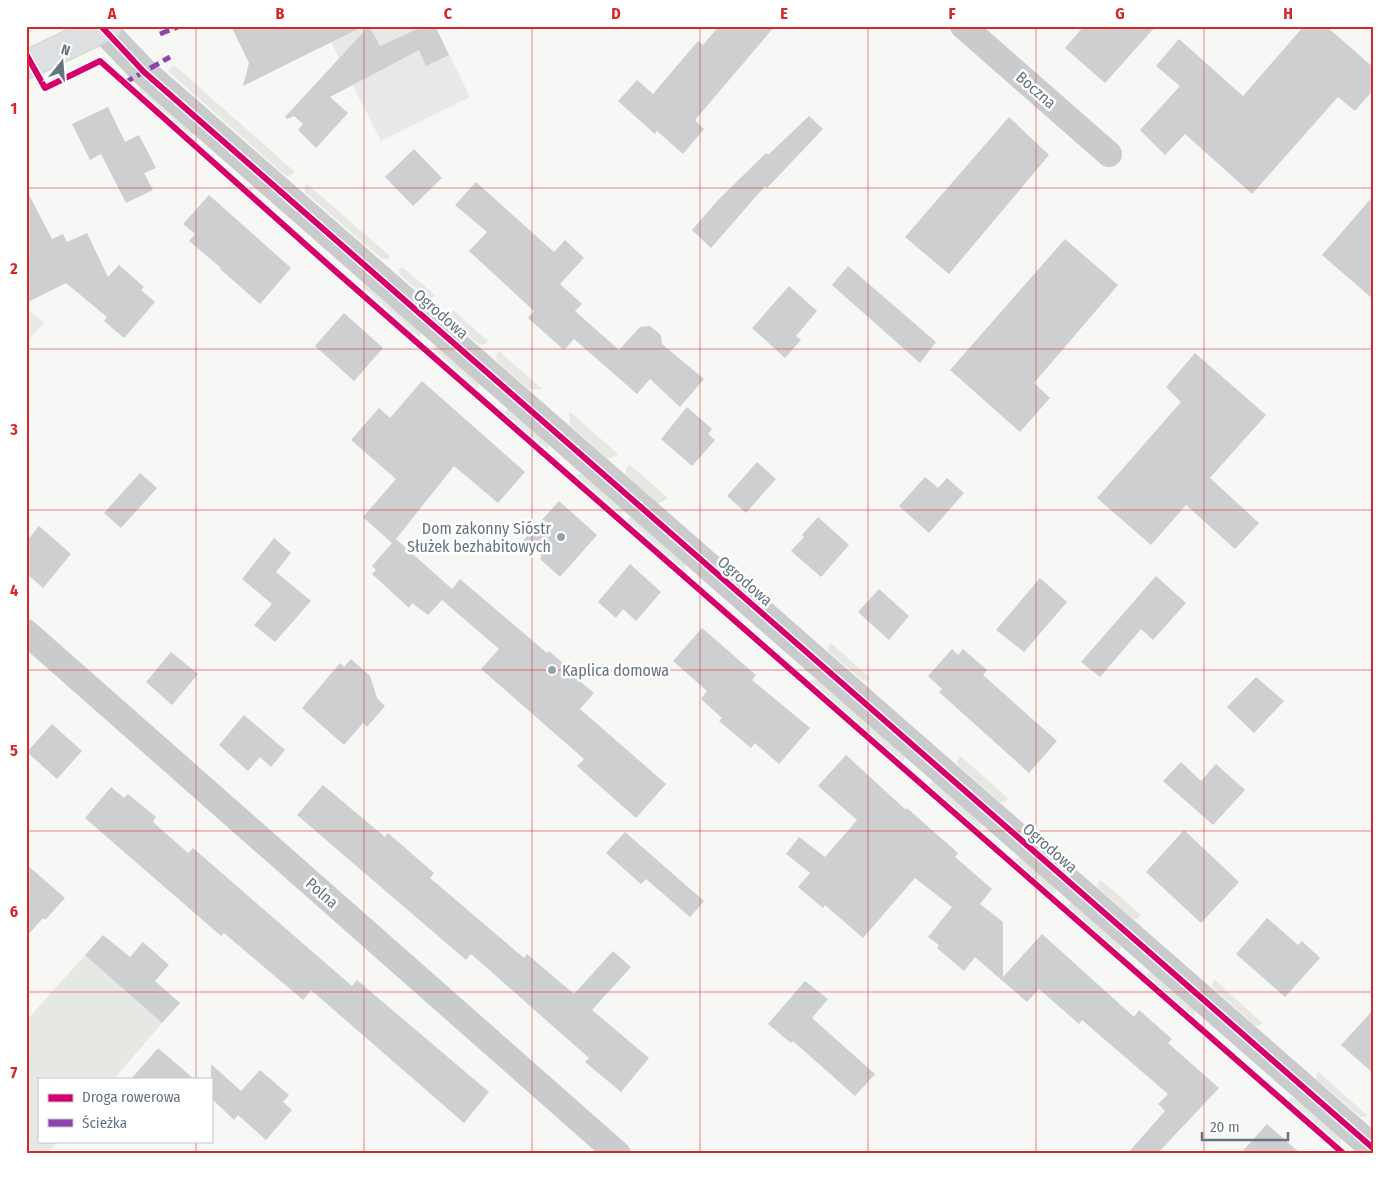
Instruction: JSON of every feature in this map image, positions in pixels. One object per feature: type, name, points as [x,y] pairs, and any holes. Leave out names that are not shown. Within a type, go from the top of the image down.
[{"type":"main road","points":[[26,65],[104,27]]},
{"type":"street","name":"Boczna","points":[[963,26],[1109,154]]},
{"type":"street","name":"Ogrodowa","points":[[104,27],[138,66],[159,85],[1374,1149]]},
{"type":"street","name":"Polna","points":[[26,632],[618,1154]]},
{"type":"shaded area","points":[[323,26],[435,26],[470,97],[381,141]]},
{"type":"shaded area","points":[[174,65],[295,172],[286,176],[168,71]]},
{"type":"shaded area","points":[[142,86],[193,131],[192,139],[140,93],[139,89]]},
{"type":"shaded area","points":[[307,184],[390,256],[388,259],[382,259],[305,192],[304,187]]},
{"type":"shaded area","points":[[402,267],[435,295],[434,297],[427,298],[400,275],[399,270]]},
{"type":"shaded area","points":[[369,284],[420,330],[421,335],[419,337],[362,286]]},
{"type":"shaded area","points":[[26,308],[44,323],[26,342]]},
{"type":"shaded area","points":[[453,310],[488,341],[486,344],[479,345],[451,319],[450,316]]},
{"type":"shaded area","points":[[437,346],[479,382],[478,388],[432,348]]},
{"type":"shaded area","points":[[499,351],[542,389],[529,389],[497,361],[496,354]]},
{"type":"shaded area","points":[[507,410],[512,410],[549,444],[548,450],[504,413]]},
{"type":"shaded area","points":[[569,411],[618,454],[615,457],[607,458],[570,425]]},
{"type":"shaded area","points":[[630,465],[668,498],[657,503],[626,475],[626,468]]},
{"type":"shaded area","points":[[584,473],[625,509],[621,514],[576,475]]},
{"type":"shaded area","points":[[632,516],[686,565],[685,571],[628,520]]},
{"type":"shaded area","points":[[831,643],[870,678],[868,681],[862,680],[828,651]]},
{"type":"shaded area","points":[[813,679],[819,680],[905,756],[903,763],[811,681]]},
{"type":"shaded area","points":[[960,756],[1008,798],[1006,802],[1000,802],[958,765],[957,761]]},
{"type":"shaded area","points":[[934,782],[981,823],[980,830],[928,784]]},
{"type":"shaded area","points":[[1021,857],[1056,889],[1055,896],[1014,860]]},
{"type":"shaded area","points":[[1101,880],[1141,915],[1137,919],[1133,919],[1097,887],[1098,882]]},
{"type":"shaded area","points":[[1074,903],[1121,945],[1119,953],[1067,906]]},
{"type":"shaded area","points":[[85,955],[162,1023],[115,1078],[38,1078],[38,1142],[57,1142],[47,1154],[34,1154],[26,1146],[26,1021]]},
{"type":"shaded area","points":[[1152,971],[1195,1009],[1193,1017],[1146,975]]},
{"type":"shaded area","points":[[1214,979],[1262,1023],[1256,1026],[1212,987]]},
{"type":"shaded area","points":[[1318,1072],[1367,1115],[1361,1117],[1316,1079]]},
{"type":"shaded area","points":[[1295,1098],[1341,1138],[1340,1145],[1289,1099]]},
{"type":"building","points":[[231,26],[364,26],[243,86],[249,63]]},
{"type":"building","points":[[369,26],[380,46],[424,26],[435,26],[449,55],[426,66],[419,50],[330,97],[348,113],[316,148],[298,130],[303,124],[294,116],[287,119],[285,117]]},
{"type":"building","points":[[719,26],[775,26],[695,120],[704,129],[683,154],[657,131],[655,134],[618,101],[637,80],[653,94],[698,41],[703,45]]},
{"type":"building","points":[[1084,26],[1156,26],[1105,83],[1065,48]]},
{"type":"building","points":[[1304,26],[1326,26],[1374,68],[1374,89],[1355,111],[1338,97],[1252,194],[1185,134],[1165,155],[1140,130],[1180,86],[1156,66],[1179,39],[1243,96]]},
{"type":"building","points":[[108,107],[125,142],[139,135],[156,168],[144,173],[153,190],[126,203],[101,154],[90,160],[72,124]]},
{"type":"building","points":[[809,116],[823,129],[767,188],[765,186],[711,248],[692,230],[718,200],[766,153],[768,155]]},
{"type":"building","points":[[1009,117],[1049,155],[949,274],[905,237]]},
{"type":"building","points":[[414,149],[442,178],[413,206],[385,177]]},
{"type":"building","points":[[476,182],[554,252],[565,240],[584,258],[560,284],[582,304],[575,311],[619,350],[640,327],[650,326],[661,335],[662,344],[704,379],[680,407],[650,379],[637,394],[574,339],[564,350],[528,318],[534,311],[469,251],[487,232],[455,205]]},
{"type":"building","points":[[26,189],[52,239],[63,234],[67,242],[87,233],[108,277],[119,265],[144,287],[141,290],[155,302],[124,338],[104,321],[107,317],[66,283],[26,303]]},
{"type":"building","points":[[209,195],[291,268],[260,304],[189,241],[195,234],[183,224]]},
{"type":"building","points":[[1374,195],[1374,300],[1322,255]]},
{"type":"building","points":[[1065,239],[1118,285],[1034,383],[1050,398],[1020,432],[950,370]]},
{"type":"building","points":[[848,266],[936,342],[920,363],[832,285]]},
{"type":"building","points":[[789,286],[817,311],[796,336],[801,340],[785,358],[752,328]]},
{"type":"building","points":[[344,313],[383,348],[354,381],[315,346]]},
{"type":"building","points":[[1195,353],[1266,415],[1210,478],[1259,523],[1235,549],[1186,505],[1151,545],[1097,498],[1181,402],[1166,387]]},
{"type":"building","points":[[422,381],[525,472],[498,503],[454,466],[396,539],[452,589],[460,579],[547,653],[549,651],[565,665],[564,668],[594,693],[580,709],[666,784],[636,818],[577,766],[584,759],[481,669],[499,649],[442,600],[428,615],[412,603],[409,608],[372,574],[376,570],[372,566],[392,543],[363,517],[396,479],[351,440],[379,408],[390,418]]},
{"type":"building","points":[[687,407],[712,429],[708,434],[715,440],[692,466],[661,439]]},
{"type":"building","points":[[757,462],[776,479],[746,513],[727,496]]},
{"type":"building","points":[[140,473],[157,488],[121,528],[104,513]]},
{"type":"building","points":[[925,477],[938,488],[947,478],[964,493],[929,533],[899,506]]},
{"type":"building","name":"Dom zakonny Sióstr Służek bezhabitowych","points":[[559,501],[597,535],[560,577],[540,559],[542,556],[522,542]]},
{"type":"building","points":[[818,517],[849,545],[821,577],[791,551]]},
{"type":"building","points":[[39,526],[71,554],[43,588],[26,573],[26,542]]},
{"type":"building","points":[[274,538],[291,553],[276,572],[311,601],[275,642],[254,625],[272,604],[242,579]]},
{"type":"building","points":[[630,564],[661,592],[636,621],[623,609],[616,618],[598,602]]},
{"type":"building","points":[[1156,576],[1186,603],[1153,640],[1141,629],[1100,677],[1081,662]]},
{"type":"building","points":[[1040,578],[1067,602],[1024,652],[996,630]]},
{"type":"building","points":[[879,589],[909,616],[889,640],[858,612]]},
{"type":"building","points":[[702,628],[756,675],[752,680],[810,728],[779,764],[755,743],[751,748],[719,721],[722,718],[701,699],[707,691],[673,661]]},
{"type":"building","points":[[952,649],[958,655],[963,649],[987,670],[983,675],[1057,741],[1029,773],[939,692],[942,689],[928,676]]},
{"type":"building","points":[[171,652],[198,674],[172,705],[146,682]]},
{"type":"building","points":[[351,659],[370,676],[377,698],[385,706],[367,727],[363,723],[344,745],[302,708],[340,663],[344,667]]},
{"type":"building","points":[[1256,677],[1284,701],[1254,733],[1227,707]]},
{"type":"building","points":[[244,715],[285,750],[271,767],[260,757],[248,771],[219,745]]},
{"type":"building","points":[[52,724],[82,751],[57,779],[27,752]]},
{"type":"building","points":[[846,755],[906,810],[907,808],[958,853],[955,857],[992,889],[980,904],[1003,922],[1003,977],[1042,934],[1134,1017],[1139,1010],[1172,1039],[1168,1043],[1219,1088],[1157,1154],[1127,1154],[1165,1111],[1158,1104],[1168,1094],[1082,1020],[1079,1024],[1039,989],[1027,1002],[975,957],[964,971],[937,948],[939,945],[928,937],[952,907],[915,878],[863,938],[825,905],[823,908],[798,887],[810,873],[786,854],[799,837],[825,857],[857,820],[818,786]]},
{"type":"building","points":[[1181,762],[1201,781],[1216,764],[1245,790],[1213,825],[1163,781]]},
{"type":"building","points":[[323,785],[385,837],[388,833],[434,873],[430,878],[524,958],[527,954],[574,994],[613,951],[631,967],[592,1010],[649,1058],[621,1092],[585,1062],[589,1058],[471,954],[466,960],[297,815]]},
{"type":"building","points":[[111,787],[124,798],[128,794],[156,817],[153,822],[188,853],[193,848],[352,986],[357,980],[489,1092],[464,1123],[311,990],[303,1000],[224,933],[221,936],[85,818]]},
{"type":"building","points":[[1184,830],[1239,882],[1201,923],[1146,872]]},
{"type":"building","points":[[625,832],[704,901],[690,917],[646,879],[641,884],[606,853]]},
{"type":"building","points":[[26,864],[65,898],[26,937]]},
{"type":"building","points":[[1267,918],[1298,945],[1302,941],[1320,958],[1285,997],[1236,954]]},
{"type":"building","points":[[103,935],[130,957],[143,942],[169,965],[155,981],[180,1003],[162,1023],[85,955]]},
{"type":"building","points":[[805,981],[828,999],[812,1018],[875,1074],[855,1096],[793,1041],[791,1043],[768,1024]]},
{"type":"building","points":[[1374,1009],[1374,1074],[1341,1045]]},
{"type":"building","points":[[158,1048],[193,1078],[132,1078]]},
{"type":"building","points":[[211,1064],[241,1091],[260,1070],[289,1095],[283,1102],[292,1110],[266,1140],[238,1115],[234,1120],[212,1099]]},
{"type":"building","points":[[1267,1124],[1301,1154],[1240,1154]]},
{"type":"marked path","points":[[160,34],[180,26]]},
{"type":"marked path","points":[[124,83],[170,57]]},
{"type":"cycle path","points":[[101,26],[144,72],[1374,1149]]},
{"type":"cycle path","points":[[26,54],[45,88],[100,61],[333,269],[1344,1154]]},
{"type":"place","name":"Dom zakonny Sióstr Służek bezhabitowych","points":[[561,537]]},
{"type":"place","name":"Kaplica domowa","points":[[552,670]]}]
